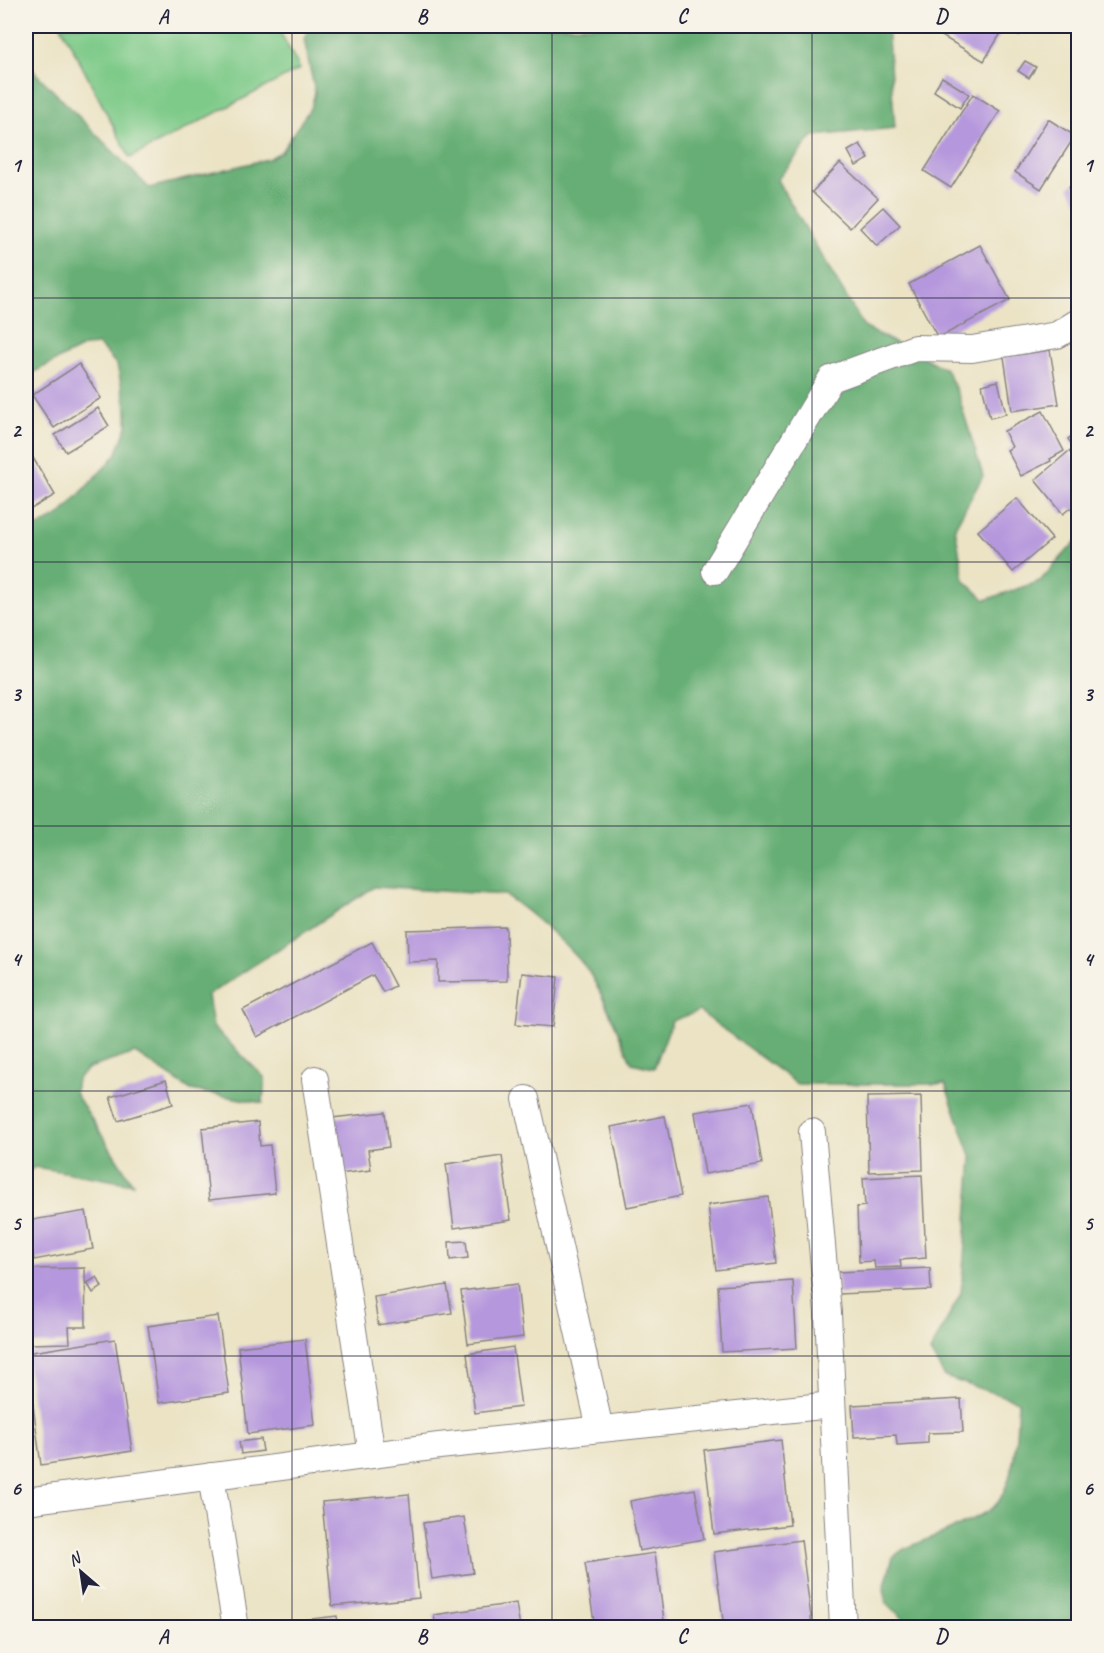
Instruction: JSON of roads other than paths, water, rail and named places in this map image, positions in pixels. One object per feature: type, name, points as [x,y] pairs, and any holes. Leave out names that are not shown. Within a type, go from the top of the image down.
[{"type":"street","points":[[715,570],[831,379],[915,348],[972,349],[1057,334],[1078,322]]},
{"type":"street","points":[[315,1079],[372,1455]]},
{"type":"street","points":[[526,1099],[600,1429]]},
{"type":"street","points":[[812,1132],[828,1312],[843,1628]]},
{"type":"street","points":[[26,1501],[372,1455],[832,1405]]},
{"type":"street","points":[[211,1476],[236,1628]]}]
